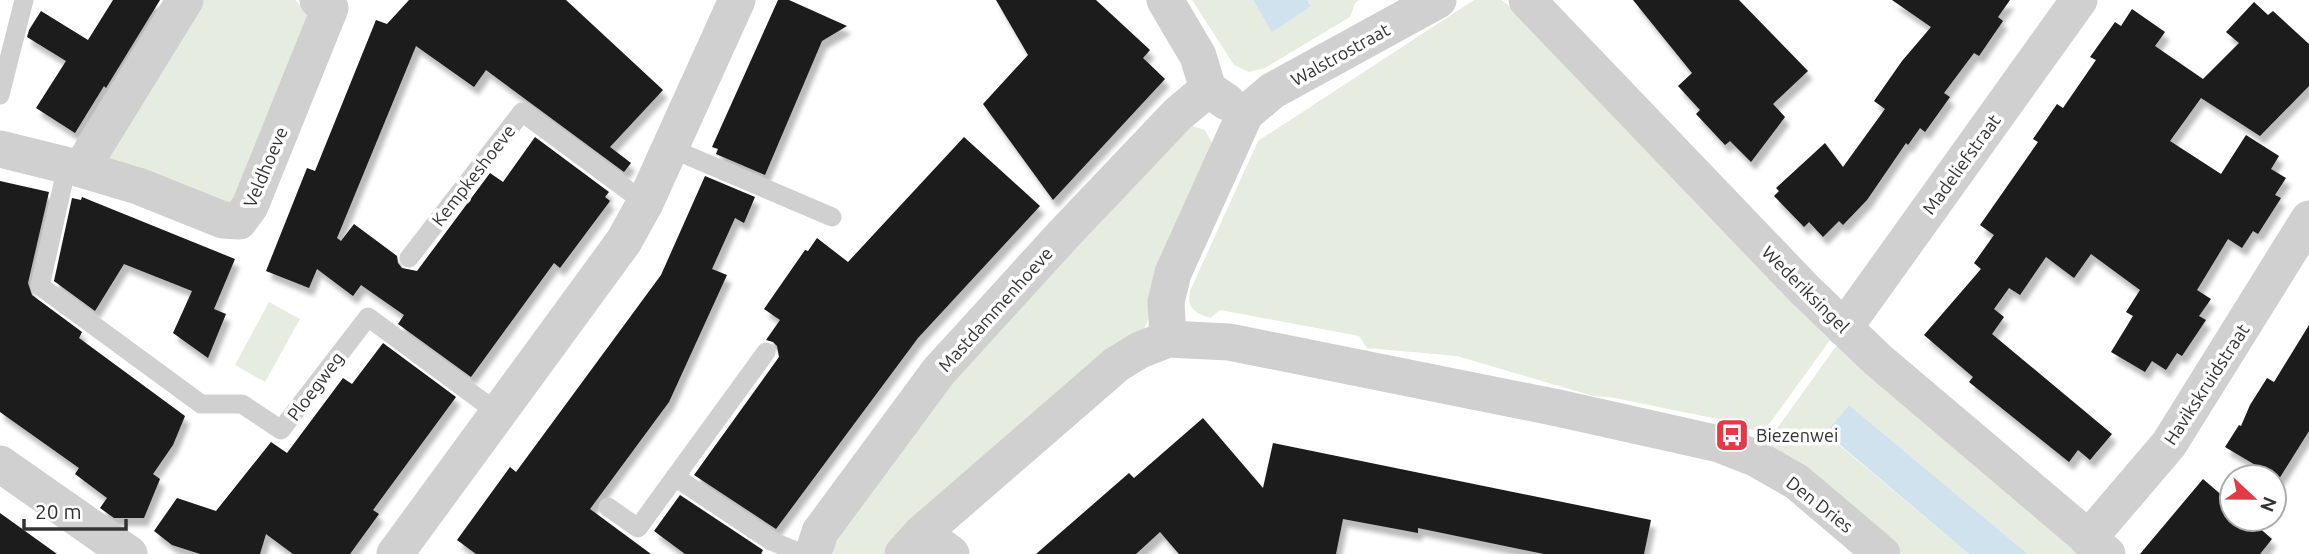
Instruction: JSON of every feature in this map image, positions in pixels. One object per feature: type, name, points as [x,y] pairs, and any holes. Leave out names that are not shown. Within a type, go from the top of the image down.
[{"type":"street","points":[[74,167],[185,0]]},
{"type":"street","points":[[402,552],[498,413],[609,265],[645,203],[737,0]]},
{"type":"street","points":[[913,544],[1116,365],[1140,350],[1168,339],[1166,302],[1173,273],[1245,114],[1208,89],[1198,56],[1165,0]]},
{"type":"street","name":"Walstrostraat","points":[[1245,114],[1272,91],[1388,12],[1438,0]]},
{"type":"street","name":"Wederiksingel","points":[[1527,0],[1844,328],[2097,546]]},
{"type":"street","name":"Madeliefstraat","points":[[1844,328],[2079,0]]},
{"type":"street","name":"Veldhoeve","points":[[0,149],[138,186],[223,220],[239,221],[250,206],[329,3]]},
{"type":"street","name":"Mastdammenhoeve","points":[[813,554],[820,531],[939,371],[1178,114],[1208,89]]},
{"type":"street","name":"Havikskruidstraat","points":[[2097,546],[2169,444],[2309,219]]},
{"type":"street","name":"Den Dries","points":[[1168,339],[1229,342],[1558,408],[1719,444],[1755,458],[1797,482],[1882,554]]},
{"type":"street","points":[[0,464],[129,554]]},
{"type":"street","points":[[913,544],[951,554]]},
{"type":"lane","points":[[0,95],[24,0]]},
{"type":"lane","name":"Kempkeshoeve","points":[[409,258],[522,113],[645,203]]},
{"type":"lane","points":[[670,148],[832,217]]},
{"type":"lane","name":"Ploegweg","points":[[74,167],[40,286],[201,404],[242,404],[282,430],[368,317],[498,413]]},
{"type":"lane","points":[[608,507],[638,528],[766,352]]},
{"type":"lane","points":[[676,477],[771,541],[804,554]]},
{"type":"shaded area","points":[[195,0],[295,0],[310,19],[242,192],[230,203],[96,160]]},
{"type":"shaded area","points":[[1192,0],[1253,0],[1272,31],[1311,5],[1307,0],[1359,0],[1355,3],[1350,17],[1265,68],[1249,72],[1234,65]]},
{"type":"shaded area","points":[[1474,0],[1501,0],[1507,4],[1830,340],[1762,434],[1732,422],[1610,397],[1593,396],[1457,356],[1367,348],[1359,336],[1220,310],[1210,318],[1196,312],[1191,306],[1190,291],[1258,141]]},
{"type":"shaded area","points":[[1192,126],[1205,130],[1212,143],[1212,150],[1151,286],[1149,316],[1141,334],[918,520],[884,554],[834,554],[834,538],[948,382]]},
{"type":"shaded area","points":[[269,302],[300,319],[265,382],[235,365]]},
{"type":"shaded area","points":[[1840,341],[2090,554],[2027,554],[1849,405],[1826,434],[1969,554],[1903,554],[1820,482],[1765,445]]},
{"type":"water","points":[[1253,0],[1307,0],[1311,6],[1272,32]]},
{"type":"water","points":[[1849,405],[2027,554],[1969,554],[1826,433]]},
{"type":"building","points":[[113,0],[160,0],[75,133],[36,108],[66,61],[27,37],[29,30],[41,11],[88,40]]},
{"type":"building","points":[[409,0],[566,0],[663,90],[610,147],[631,163],[624,172],[486,70],[474,87],[416,46],[337,238],[341,241],[354,224],[397,256],[402,268],[417,271],[490,173],[503,182],[535,137],[609,192],[605,197],[610,201],[560,268],[554,263],[471,377],[398,324],[404,315],[361,285],[353,296],[317,269],[309,288],[266,271],[307,168],[315,171],[376,20],[387,24]]},
{"type":"building","points":[[778,0],[789,0],[847,26],[822,41],[765,175],[716,154],[718,149],[712,147]]},
{"type":"building","points":[[996,0],[1096,0],[1150,50],[1143,58],[1165,79],[1053,200],[983,104],[1028,55]]},
{"type":"building","points":[[1633,0],[1739,0],[1808,71],[1773,104],[1785,117],[1751,162],[1730,141],[1725,145],[1696,114],[1700,110],[1678,86],[1692,73]]},
{"type":"building","points":[[1892,0],[2010,0],[1998,17],[2003,21],[1979,56],[1974,53],[1944,93],[1950,97],[1925,132],[1920,128],[1908,145],[1906,143],[1867,200],[1843,225],[1839,221],[1823,237],[1809,222],[1804,227],[1774,196],[1779,191],[1776,188],[1825,143],[1843,167],[1885,109],[1874,101],[1902,61],[1931,27]]},
{"type":"building","points":[[2254,2],[2268,15],[2273,11],[2309,44],[2309,86],[2260,136],[2201,98],[2170,141],[2221,174],[2246,135],[2279,156],[2271,169],[2286,178],[2275,195],[2281,198],[2258,234],[2253,231],[2242,248],[2228,239],[2197,290],[2211,299],[2199,316],[2206,320],[2182,356],[2177,353],[2166,370],[2152,361],[2145,372],[2111,352],[2133,316],[2126,312],[2140,290],[2091,254],[2074,278],[2046,257],[2020,295],[2009,288],[1994,309],[2004,317],[1992,334],[2112,434],[2090,460],[2078,450],[2069,462],[1969,382],[1973,377],[1924,335],[1981,269],[1974,263],[1994,235],[1980,225],[2038,142],[2033,139],[2057,104],[2063,108],[2096,60],[2090,57],[2115,22],[2121,26],[2132,9],[2165,32],[2155,46],[2203,79],[2239,43],[2226,32]]},
{"type":"building","points":[[964,137],[1040,206],[918,338],[776,529],[694,475],[779,357],[777,346],[766,340],[780,320],[764,309],[805,250],[808,251],[817,238],[848,262]]},
{"type":"building","points":[[705,176],[755,197],[744,223],[735,218],[712,269],[727,275],[669,402],[590,509],[651,554],[476,554],[457,540],[510,467],[516,472],[661,275]]},
{"type":"building","points":[[0,181],[49,192],[28,283],[32,295],[82,332],[79,338],[185,416],[173,445],[153,474],[160,479],[144,518],[114,518],[100,508],[107,498],[75,474],[79,468],[0,412]]},
{"type":"building","points":[[82,197],[235,259],[214,309],[226,314],[208,358],[173,333],[192,291],[124,264],[95,311],[54,281],[72,198],[81,200]]},
{"type":"building","points":[[2309,325],[2309,431],[2288,465],[2252,463],[2225,447],[2239,425],[2241,426],[2267,378],[2274,382]]},
{"type":"building","points":[[383,343],[456,397],[373,510],[379,514],[350,554],[293,554],[266,534],[260,554],[200,554],[172,545],[154,531],[177,498],[216,511],[271,442],[287,453],[343,378],[352,384]]},
{"type":"building","points":[[1203,418],[1263,488],[1273,443],[1651,520],[1644,554],[1544,554],[1418,528],[1418,533],[1343,519],[1336,554],[1179,554],[1160,532],[1136,554],[1036,554],[1129,473],[1134,478]]},
{"type":"building","points":[[2203,479],[2218,492],[2218,533],[2265,533],[2272,539],[2260,554],[2140,554]]},
{"type":"building","points":[[680,495],[763,550],[761,554],[685,554],[654,531]]},
{"type":"building","points":[[0,513],[57,554],[0,554]]},
{"type":"place","name":"Biezenwei","points":[[1732,435]]}]
